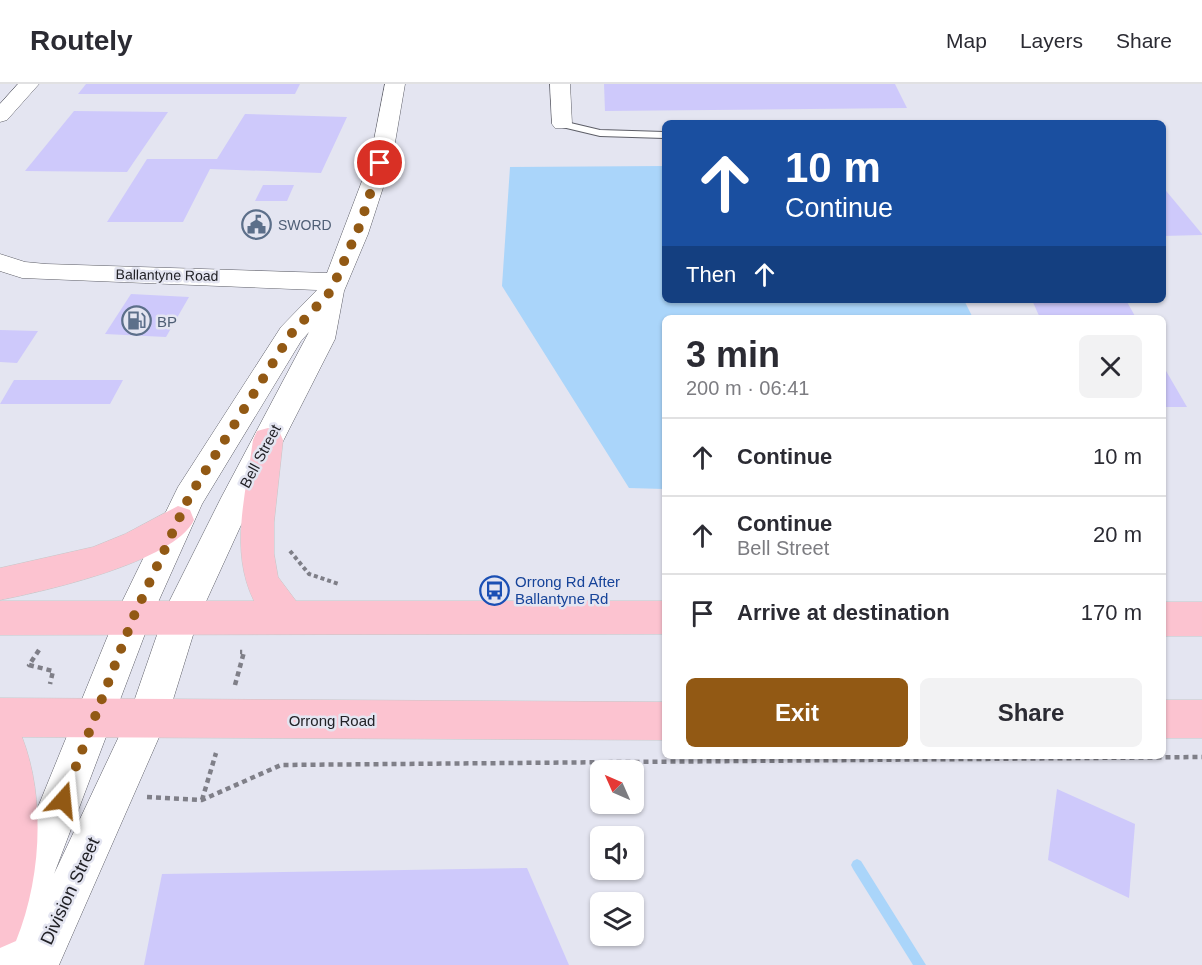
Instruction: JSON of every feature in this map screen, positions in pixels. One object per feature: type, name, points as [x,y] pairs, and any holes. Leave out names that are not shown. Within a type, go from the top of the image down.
[{"type":"highway","points":[[268,440],[259,527],[260,570],[271,597],[287,618]]},
{"type":"highway","points":[[0,584],[83,565],[125,550],[157,535],[178,520]]},
{"type":"highway","points":[[0,618],[662,618]]},
{"type":"highway","points":[[1166,619],[1202,619]]},
{"type":"highway","name":"Orrong Road","points":[[0,717],[662,721]]},
{"type":"highway","points":[[1166,719],[1202,719]]},
{"type":"highway","points":[[0,730],[10,752],[17,824],[10,884],[0,924]]},
{"type":"street","points":[[0,116],[29,84]]},
{"type":"street","name":"Bell Street","points":[[148,719],[180,618],[232,508],[321,339],[333,287],[374,183],[393,112],[395,84]]},
{"type":"street","points":[[560,84],[562,124]]},
{"type":"street","name":"Ballantyne Road","points":[[0,262],[22,270],[46,272],[218,276],[333,287]]},
{"type":"street","name":"Bell Street","points":[[94,719],[133,618],[189,497],[291,334],[333,287]]},
{"type":"street","points":[[0,956],[94,719]]},
{"type":"street","name":"Division Street","points":[[35,965],[116,793],[148,719]]},
{"type":"lane","points":[[562,124],[584,132],[612,135],[662,135]]},
{"type":"path","points":[[286,542],[293,556],[309,574],[349,588]]},
{"type":"path","points":[[1166,757],[1202,757]]},
{"type":"path","points":[[116,793],[163,800],[202,800],[281,765],[972,759]]},
{"type":"water","points":[[662,166],[662,303],[966,303],[972,315],[662,315],[662,489],[629,488],[502,286],[510,167]]},
{"type":"building","points":[[86,84],[300,84],[295,94],[78,94]]},
{"type":"building","points":[[604,84],[895,84],[907,108],[605,111]]},
{"type":"building","points":[[74,111],[168,112],[127,172],[25,171]]},
{"type":"building","points":[[245,114],[347,117],[321,173],[210,169],[183,222],[107,222],[147,159],[217,159]]},
{"type":"building","points":[[263,185],[294,185],[287,201],[255,201]]},
{"type":"building","points":[[1166,191],[1202,234],[1166,236]]},
{"type":"building","points":[[131,294],[189,297],[166,337],[105,334]]},
{"type":"building","points":[[1033,303],[1128,303],[1134,315],[1039,315]]},
{"type":"building","points":[[0,330],[38,331],[17,363],[0,362]]},
{"type":"building","points":[[1166,371],[1187,407],[1166,407]]},
{"type":"building","points":[[14,380],[123,380],[110,404],[0,404]]},
{"type":"building","points":[[1057,789],[1135,824],[1129,898],[1048,860]]},
{"type":"building","points":[[527,868],[569,965],[144,965],[162,874]]},
{"type":"waterway","points":[[857,865],[920,965]]},
{"type":"place","name":"SWORD","points":[[257,225]]},
{"type":"place","name":"BP","points":[[136,321]]},
{"type":"place","name":"Orrong Rd After Ballantyne Rd","points":[[494,590]]},
{"type":"route","points":[[63,800],[68,780],[133,618],[189,497],[291,334],[331,291],[360,225],[380,163]]}]
